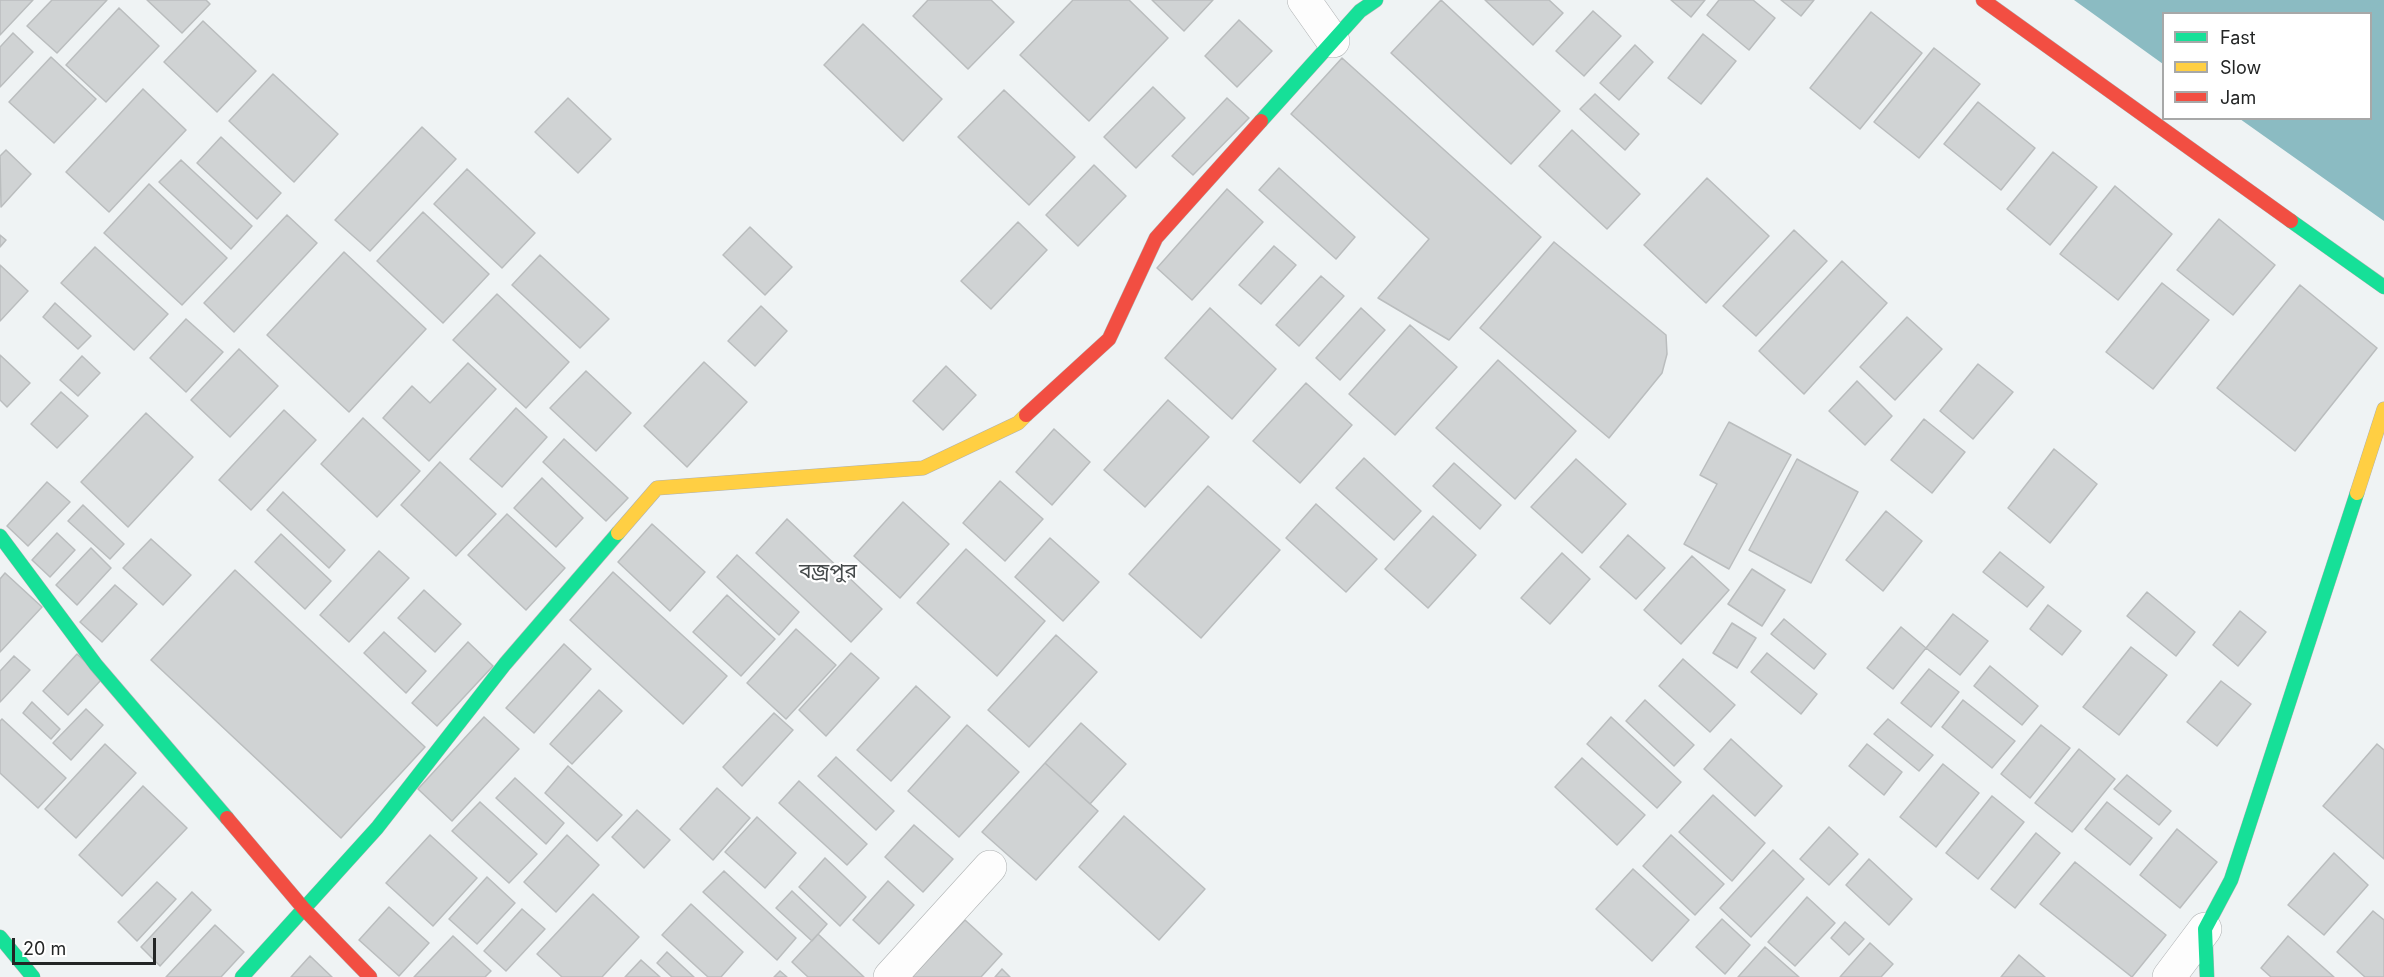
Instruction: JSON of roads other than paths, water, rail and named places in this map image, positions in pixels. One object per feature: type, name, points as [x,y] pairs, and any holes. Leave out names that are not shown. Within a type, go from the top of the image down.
[{"type":"main road","points":[[242,977],[377,828],[505,664],[657,488],[922,468],[1018,423],[1109,339],[1156,238],[1360,11],[1376,0]]},
{"type":"main road","points":[[1983,0],[2384,287]]},
{"type":"main road","points":[[2207,977],[2205,929],[2231,880],[2384,409]]},
{"type":"main road","points":[[0,536],[96,665],[304,909],[370,977]]},
{"type":"main road","points":[[0,937],[33,977]]},
{"type":"street","points":[[1304,0],[1333,41]]},
{"type":"street","points":[[890,977],[990,867]]},
{"type":"street","points":[[2169,977],[2205,929]]},
{"type":"water","points":[[2074,0],[2384,0],[2384,221],[2241,120],[2372,120],[2372,12],[2162,12],[2162,63]]},
{"type":"district","name":"বজ্রপুর","points":[[828,572]]}]
